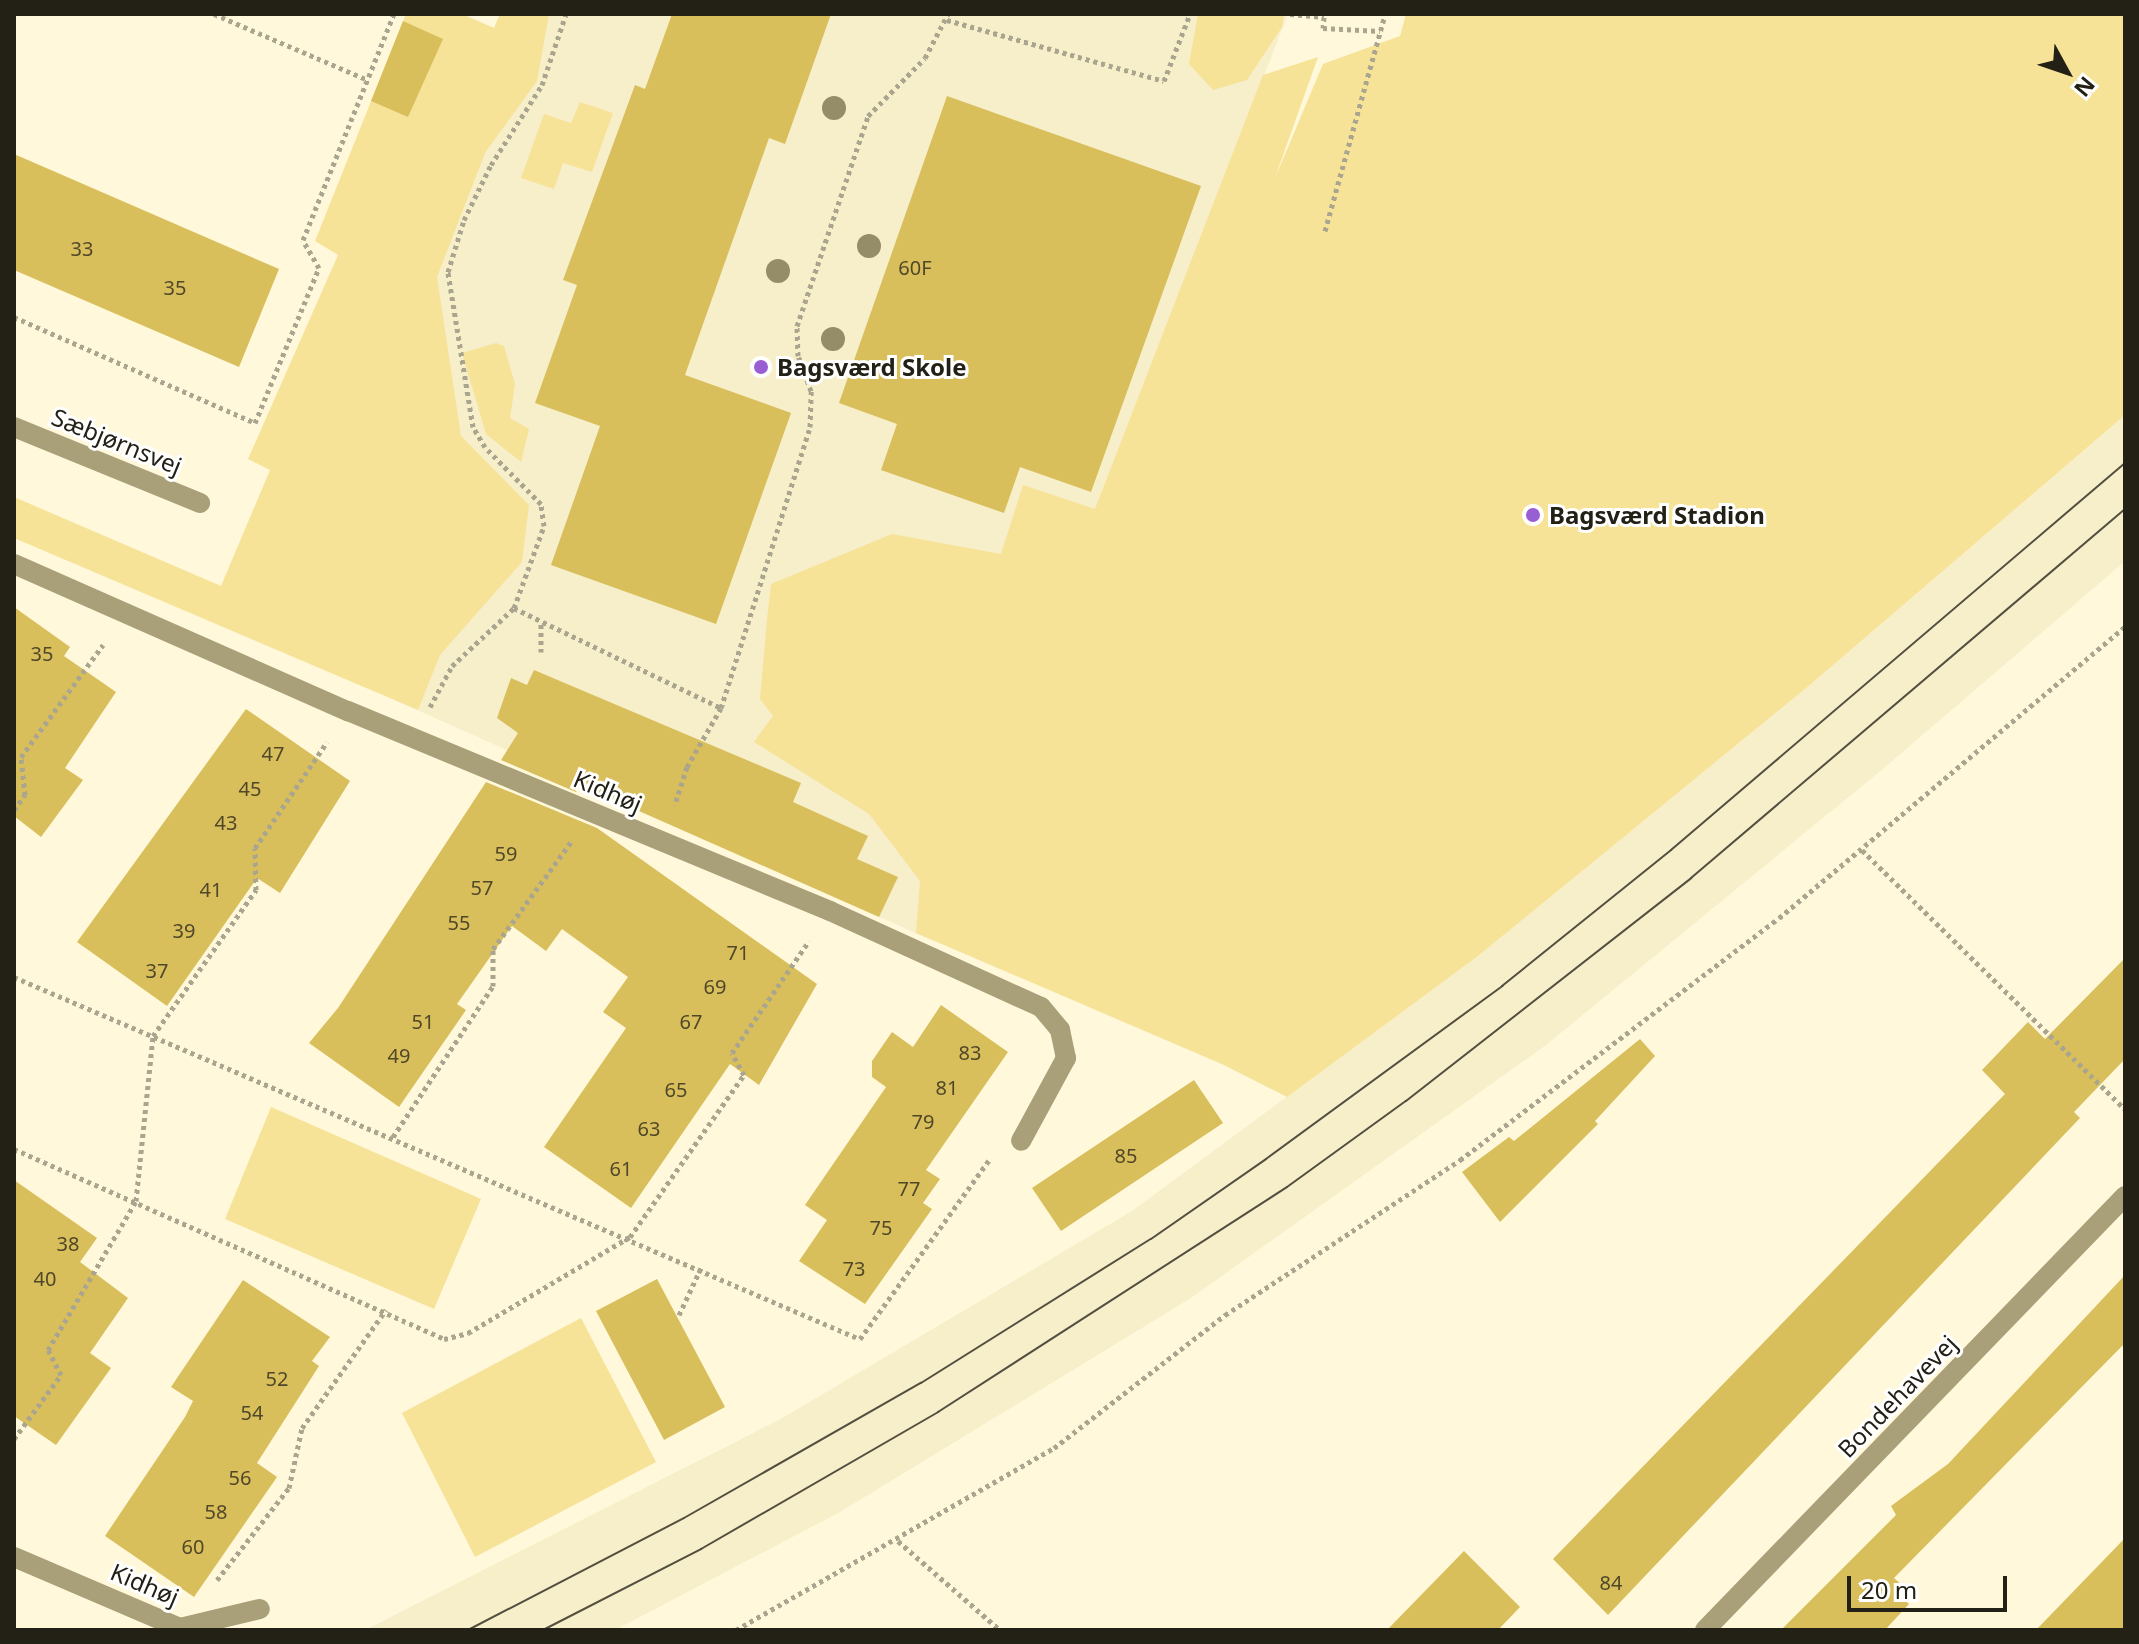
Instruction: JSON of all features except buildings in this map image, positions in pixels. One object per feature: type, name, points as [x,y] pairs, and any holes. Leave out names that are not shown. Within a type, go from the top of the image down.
[{"type":"street","name":"Sæbjørnsvej","points":[[14,427],[200,503]]},
{"type":"street","name":"Kidhøj","points":[[14,564],[348,711],[830,911],[1041,1007],[1052,1018],[1066,1044],[1066,1058],[1021,1141]]},
{"type":"street","name":"Bondehavevej","points":[[1705,1630],[2125,1196]]},
{"type":"street","name":"Kidhøj","points":[[14,1557],[180,1628],[260,1609]]},
{"type":"path","points":[[214,14],[366,79]]},
{"type":"path","points":[[14,317],[255,423],[319,268],[303,240],[394,14]]},
{"type":"path","points":[[416,739],[452,666],[514,608],[544,526],[541,504],[485,447],[473,427],[448,272],[464,220],[491,165],[542,85],[566,14]]},
{"type":"path","points":[[666,843],[687,767],[721,708],[810,427],[811,391],[798,356],[797,326],[868,116],[925,58],[947,17],[1164,81],[1190,14]]},
{"type":"path","points":[[1290,14],[1324,17],[1323,28],[1380,31]]},
{"type":"path","points":[[1325,231],[1385,14]]},
{"type":"path","points":[[514,608],[541,624],[721,708]]},
{"type":"path","points":[[14,810],[25,795],[21,757],[127,612]]},
{"type":"path","points":[[541,624],[541,652]]},
{"type":"path","points":[[736,1630],[898,1541],[1054,1448],[1225,1315],[1460,1160],[1862,850],[2125,627]]},
{"type":"path","points":[[14,1439],[61,1375],[48,1350],[136,1201],[153,1036],[256,890],[255,848],[348,711]]},
{"type":"path","points":[[392,1137],[493,986],[493,949],[593,812]]},
{"type":"path","points":[[1862,850],[2125,1109]]},
{"type":"path","points":[[14,1149],[386,1310],[444,1339],[468,1333],[630,1237],[744,1075],[732,1053],[830,911]]},
{"type":"path","points":[[14,977],[630,1237],[860,1339],[981,1164],[1021,1141]]},
{"type":"path","points":[[679,1315],[701,1268]]},
{"type":"path","points":[[180,1628],[289,1488],[302,1428],[386,1310]]},
{"type":"path","points":[[898,1541],[1000,1630]]},
{"type":"shaded area","points":[[406,14],[462,14],[494,28],[500,14],[549,14],[537,81],[485,153],[437,277],[461,436],[529,505],[522,562],[440,655],[418,710],[14,538],[14,497],[221,586],[270,470],[248,459],[338,255],[315,241]]},
{"type":"shaded area","name":"Bagsværd Skole","points":[[500,14],[1288,14],[929,939],[274,646]]},
{"type":"shaded area","points":[[1198,14],[1284,14],[1282,27],[1247,80],[1213,90],[1189,64]]},
{"type":"shaded area","name":"Bagsværd Stadion","points":[[1406,14],[2125,14],[2125,415],[1811,684],[1478,956],[1287,1097],[1224,1065],[916,933],[920,881],[869,814],[754,742],[773,716],[760,699],[767,620],[771,584],[892,534],[1001,554],[1023,485],[1095,509],[1263,75],[1318,57],[1275,178],[1323,64],[1400,36]]},
{"type":"shaded area","points":[[580,102],[613,113],[592,172],[563,163],[554,189],[521,178],[544,114],[571,123]]},
{"type":"shaded area","points":[[496,343],[504,346],[515,384],[510,418],[529,429],[521,462],[486,434],[462,353]]},
{"type":"shaded area","points":[[2125,415],[2125,561],[1884,768],[1546,1045],[1191,1298],[840,1512],[615,1630],[365,1630],[779,1420],[1132,1211],[1478,956],[1811,684]]},
{"type":"shaded area","points":[[271,1107],[481,1199],[434,1309],[225,1219]]},
{"type":"shaded area","points":[[581,1318],[656,1462],[475,1557],[402,1413]]},
{"type":"tram line","points":[[468,1630],[684,1518],[921,1383],[1151,1239],[1266,1159],[1502,986],[1671,850],[2125,463]]},
{"type":"tram line","points":[[543,1630],[701,1549],[938,1412],[1287,1187],[1406,1101],[1691,878],[2125,509]]},
{"type":"place","name":"Bagsværd Skole","points":[[761,367]]},
{"type":"place","name":"Bagsværd Stadion","points":[[1533,515]]}]
